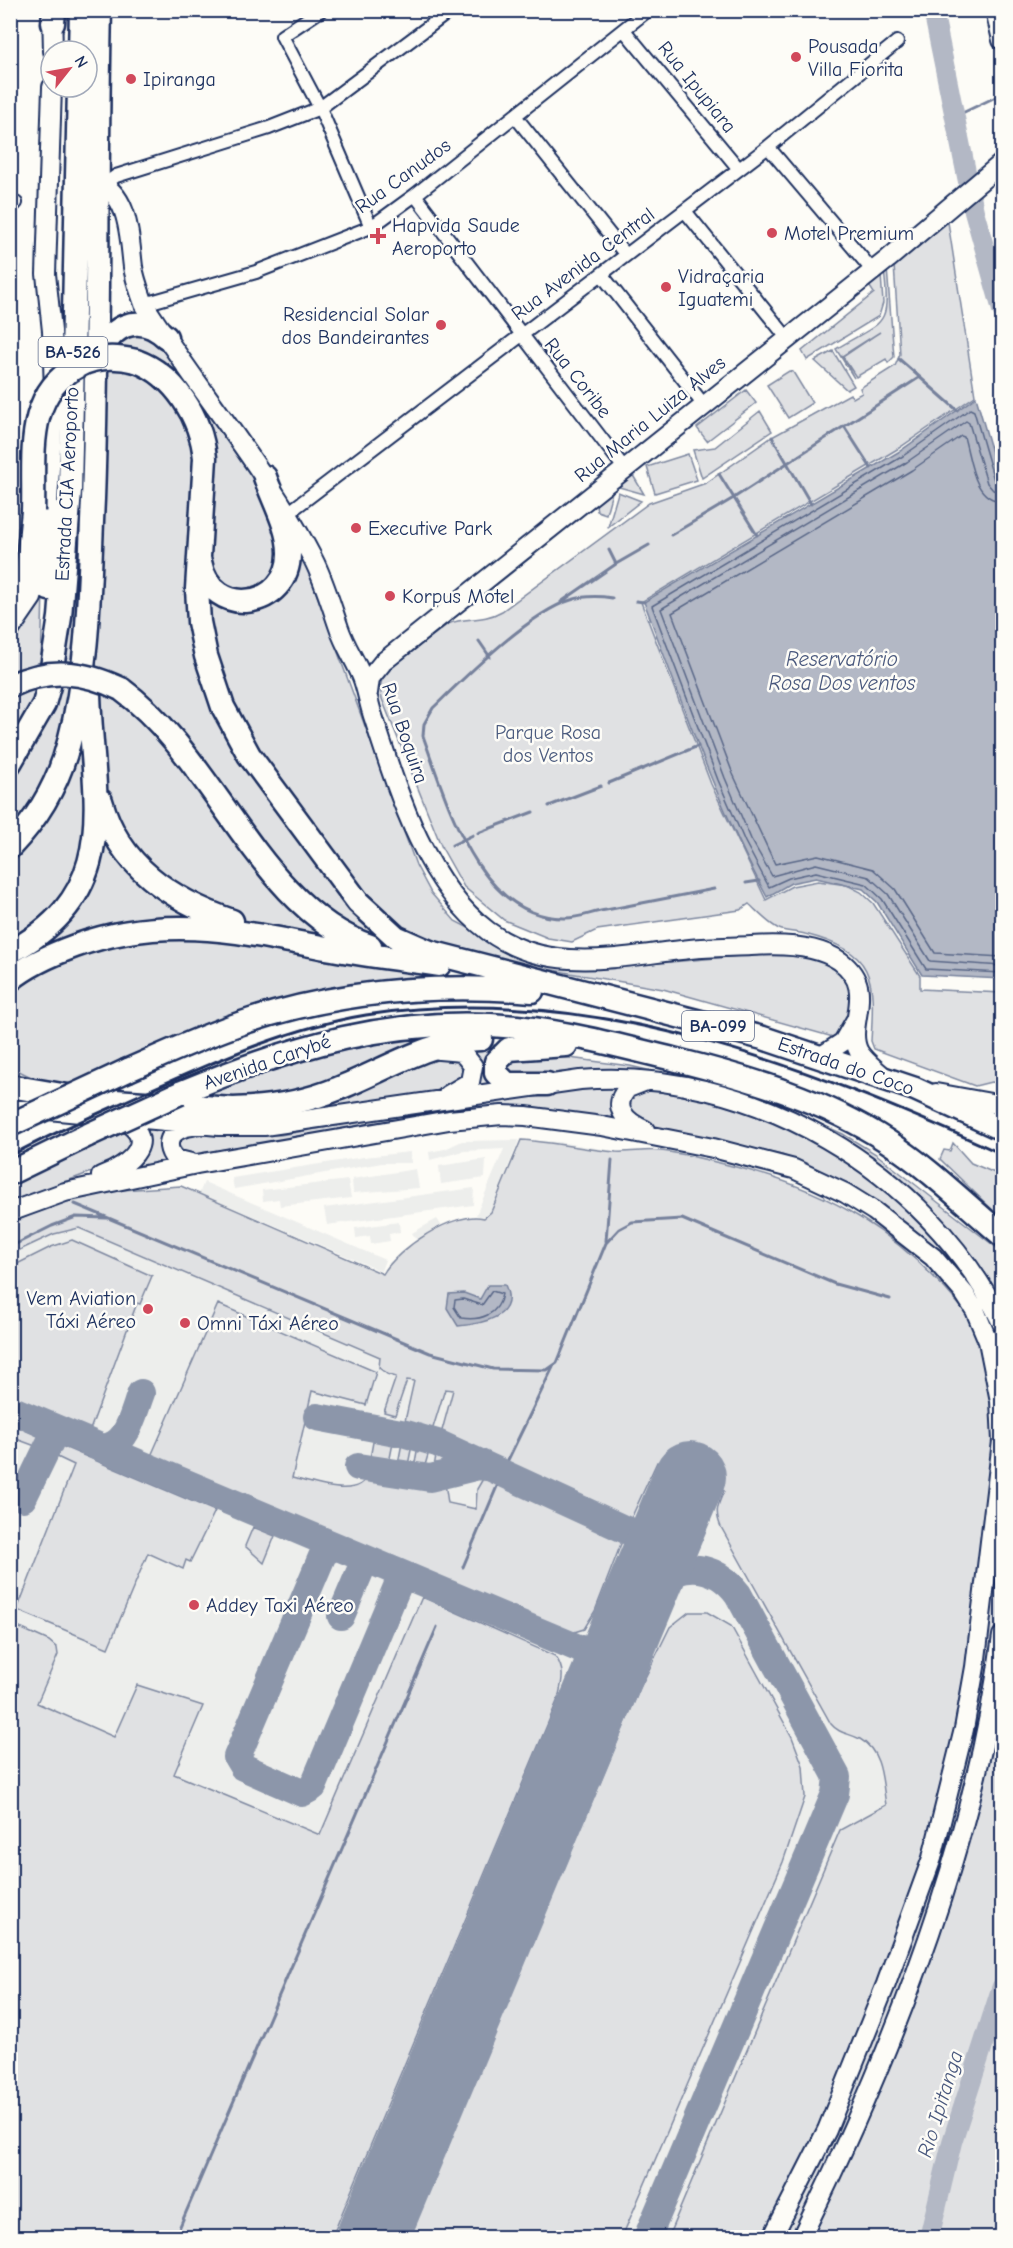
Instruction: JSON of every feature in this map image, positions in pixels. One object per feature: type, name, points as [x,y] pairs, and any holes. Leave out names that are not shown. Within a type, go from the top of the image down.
[{"type":"highway","points":[[80,39],[81,10]]},
{"type":"highway","name":"Estrada CIA Aeroporto","points":[[87,628],[101,182],[100,10]]},
{"type":"highway","name":"Estrada CIA Aeroporto","points":[[10,763],[44,704],[60,617],[70,491],[79,99]]},
{"type":"highway","points":[[95,372],[104,344],[121,327],[135,323],[147,324],[166,337]]},
{"type":"highway","points":[[31,730],[46,665],[36,421],[44,396],[66,373],[84,363],[107,357],[136,362],[158,371],[172,385],[200,432],[205,458],[198,550],[199,622],[206,656],[223,707],[249,755],[347,889],[370,916],[405,942],[430,952],[509,975],[614,1001]]},
{"type":"highway","points":[[198,550],[208,583],[221,596],[236,601],[252,601],[276,588],[285,573],[289,549],[265,477]]},
{"type":"highway","points":[[10,608],[27,570],[41,510]]},
{"type":"highway","points":[[10,952],[35,938],[55,920],[80,888],[95,840],[87,628]]},
{"type":"highway","points":[[10,848],[39,813],[64,762],[74,722],[87,628]]},
{"type":"highway","points":[[10,686],[32,677],[68,672],[96,678],[121,689],[153,715],[178,742],[268,866],[306,906],[346,937],[432,964]]},
{"type":"highway","points":[[93,773],[106,815],[120,843],[155,884],[206,912],[278,938]]},
{"type":"highway","points":[[10,980],[65,950],[95,939],[147,928],[204,927],[509,975]]},
{"type":"highway","name":"Avenida Carybé","points":[[10,1125],[196,1040],[279,1011],[322,1001],[398,989],[507,989],[614,1001]]},
{"type":"highway","name":"Estrada do Coco","points":[[614,1001],[712,1024],[821,1056],[915,1089],[1002,1129]]},
{"type":"highway","name":"Avenida Carybé","points":[[10,1173],[180,1093],[285,1052],[374,1032],[416,1028],[494,1026],[566,1035],[648,1053]]},
{"type":"highway","points":[[14,1079],[85,1099],[232,1109],[274,1106],[335,1090],[403,1060],[452,1042],[566,1035]]},
{"type":"highway","points":[[547,1084],[507,1084],[496,1073],[496,1062],[509,1049],[550,1045],[603,1047],[648,1053]]},
{"type":"highway","name":"BA-099","points":[[648,1053],[770,1086],[868,1130],[908,1156],[1002,1235]]},
{"type":"main road","points":[[995,10],[1002,40]]},
{"type":"main road","points":[[53,15],[53,39]]},
{"type":"main road","name":"BA-526","points":[[41,510],[54,352],[46,274],[52,99]]},
{"type":"main road","name":"Rua Maria Luiza Alves","points":[[368,699],[368,682],[383,662],[703,404],[873,271],[1002,163]]},
{"type":"main road","name":"Rua Boquira","points":[[101,182],[118,199],[125,218],[135,276],[144,304],[265,477],[315,563],[352,660],[362,678],[406,806],[440,879],[467,913],[492,933],[536,954],[578,960],[766,945],[814,950],[836,958],[850,971],[859,992],[858,1050],[886,1079]]},
{"type":"main road","points":[[10,630],[25,611],[36,586],[43,558],[41,510]]},
{"type":"main road","points":[[352,660],[363,668],[383,662]]},
{"type":"main road","points":[[821,1056],[846,1038],[859,1011]]},
{"type":"main road","points":[[403,1060],[447,1050],[462,1052],[471,1060],[474,1072],[466,1086],[427,1103]]},
{"type":"main road","points":[[10,1110],[48,1110],[203,1125],[264,1126],[547,1084],[623,1077],[657,1081],[717,1094],[771,1112],[804,1126],[852,1154],[903,1194],[944,1235],[985,1292],[1002,1323]]},
{"type":"main road","points":[[657,1081],[637,1082],[628,1088],[621,1098],[620,1109],[632,1124],[664,1138]]},
{"type":"main road","points":[[915,1089],[1002,1105]]},
{"type":"main road","points":[[37,1201],[78,1188],[198,1164],[449,1120],[502,1115],[561,1120],[764,1159],[794,1169],[845,1193],[903,1233],[950,1275],[975,1310],[988,1341],[1000,1401],[1002,1441],[975,1667],[964,1729],[932,1858],[886,1984],[827,2130],[772,2238]]},
{"type":"main road","points":[[10,1212],[112,1172],[134,1158],[140,1145],[137,1134],[128,1124],[113,1117]]},
{"type":"main road","points":[[198,1164],[175,1159],[170,1154],[168,1141],[180,1128],[203,1125]]},
{"type":"main road","points":[[801,2238],[834,2172],[901,2011],[952,1864],[987,1724],[1000,1682],[1002,1636]]},
{"type":"main road","points":[[987,1724],[1002,1711]]},
{"type":"street","points":[[321,10],[282,36],[320,108],[371,227]]},
{"type":"street","points":[[101,182],[299,118],[320,108],[451,10]]},
{"type":"street","name":"Rua Canudos","points":[[144,304],[256,272],[371,227],[415,195],[648,10]]},
{"type":"street","name":"Rua Ipupiara","points":[[624,30],[739,169]]},
{"type":"street","name":"Rua Avenida Central","points":[[288,513],[768,147],[897,42]]},
{"type":"street","points":[[515,116],[626,255]]},
{"type":"street","points":[[768,147],[873,271]]},
{"type":"street","name":"Rua Coribe","points":[[415,195],[624,468]]},
{"type":"street","points":[[685,211],[788,339]]},
{"type":"street","points":[[602,275],[703,404]]},
{"type":"shaded area","points":[[519,1140],[491,1211],[483,1217],[476,1215],[504,1149],[464,1151],[430,1160],[429,1152],[445,1149],[462,1141]]},
{"type":"shaded area","points":[[521,1140],[559,1142],[620,1152],[658,1150],[787,1181],[824,1196],[857,1215],[928,1268],[947,1289],[1002,1430],[1002,2237],[11,2237],[10,1224],[110,1191],[181,1186],[199,1194],[204,1182],[385,1260],[381,1271],[220,1202],[383,1274],[388,1264],[415,1242],[450,1222],[475,1216],[484,1218],[491,1212]]},
{"type":"shaded area","points":[[410,1152],[411,1163],[382,1163],[234,1189],[232,1178],[364,1157]]},
{"type":"shaded area","points":[[486,1159],[485,1178],[441,1184],[439,1166]]},
{"type":"shaded area","points":[[416,1169],[419,1188],[353,1193],[352,1179]]},
{"type":"shaded area","points":[[348,1180],[351,1198],[280,1206],[279,1199],[263,1201],[262,1190]]},
{"type":"shaded area","points":[[474,1188],[473,1205],[327,1225],[324,1208]]},
{"type":"shaded area","points":[[437,1219],[441,1225],[416,1239],[412,1233]]},
{"type":"shaded area","points":[[399,1222],[400,1232],[389,1234],[390,1241],[371,1244],[370,1236],[356,1238],[355,1228]]},
{"type":"green space","name":"Parque Rosa dos Ventos","points":[[948,222],[975,396],[899,448],[641,602],[711,784],[766,900],[792,886],[818,881],[847,885],[861,892],[873,903],[920,976],[920,989],[1002,993],[1002,1083],[991,1082],[975,1086],[874,1049],[871,1041],[870,983],[866,970],[858,959],[845,949],[828,941],[778,928],[769,923],[749,904],[740,910],[597,930],[572,942],[548,938],[504,920],[464,887],[442,848],[382,699],[380,688],[382,679],[391,668],[448,624],[487,617],[502,611],[649,503],[706,483],[772,437],[850,394],[853,398],[862,393],[860,388],[895,366],[900,354],[894,265]]},
{"type":"green space","points":[[887,268],[894,357],[888,363],[886,359],[856,377],[843,357],[880,332],[842,356],[854,378],[836,349],[874,327],[880,321],[886,303],[884,270]]},
{"type":"green space","points":[[881,275],[883,303],[879,316],[807,360],[802,351],[874,293],[868,284]]},
{"type":"green space","points":[[152,332],[256,476],[274,511],[280,566],[264,589],[238,594],[210,571],[199,414],[106,346],[110,340]]},
{"type":"green space","points":[[833,351],[854,386],[847,390],[815,361]]},
{"type":"green space","points":[[104,364],[152,375],[194,431],[208,681],[392,943],[389,947],[334,922],[96,670]]},
{"type":"green space","points":[[789,371],[793,372],[812,403],[788,418],[767,385]]},
{"type":"green space","points":[[746,390],[756,403],[707,441],[697,428]]},
{"type":"green space","points":[[760,411],[772,431],[702,478],[693,450],[715,447]]},
{"type":"green space","points":[[688,454],[697,480],[655,493],[647,467]]},
{"type":"green space","points":[[631,472],[644,494],[619,487],[621,479]]},
{"type":"green space","points":[[614,485],[606,514],[597,511],[595,500]]},
{"type":"green space","points":[[618,493],[641,501],[608,527]]},
{"type":"green space","points":[[297,541],[416,865],[431,893],[455,921],[520,955],[571,967],[636,965],[774,953],[819,959],[834,965],[853,987],[853,1002],[845,1029],[839,1036],[833,1037],[663,989],[482,958],[415,940],[372,909],[249,742],[210,646],[207,588],[256,604]]},
{"type":"green space","points":[[81,573],[73,665],[60,665],[76,574]]},
{"type":"green space","points":[[43,588],[41,671],[11,681],[11,643],[32,614]]},
{"type":"green space","points":[[57,680],[71,681],[60,744],[43,785],[11,833],[11,779],[25,759]]},
{"type":"green space","points":[[39,683],[35,700],[11,750],[11,694]]},
{"type":"green space","points":[[95,688],[127,701],[341,941],[254,924],[214,910],[151,874],[105,800]]},
{"type":"green space","points":[[82,724],[91,812],[78,881],[11,948],[11,860],[27,843]]},
{"type":"green space","points":[[101,824],[201,917],[11,973],[11,958],[44,937]]},
{"type":"green space","points":[[167,932],[429,973],[429,978],[68,1086],[31,1077],[11,1067],[11,987],[63,956]]},
{"type":"green space","points":[[433,1036],[343,1076],[296,1092],[247,1100],[192,1098],[251,1072],[343,1046]]},
{"type":"green space","points":[[467,1045],[500,1045],[496,1087],[475,1090],[480,1071],[479,1060]]},
{"type":"green space","points":[[554,1056],[630,1066],[661,1073],[600,1069],[515,1076],[507,1074],[508,1060]]},
{"type":"green space","points":[[437,1058],[455,1058],[465,1064],[464,1077],[436,1091],[303,1114],[212,1115]]},
{"type":"green space","points":[[618,1085],[619,1122],[439,1114],[195,1154],[184,1152],[178,1145],[180,1137],[192,1133],[280,1135],[560,1089]]},
{"type":"green space","points":[[636,1090],[680,1091],[787,1125],[870,1174],[925,1224],[1002,1323],[1002,1678],[986,1674],[982,1689],[984,1708],[995,1712],[1002,1707],[1002,2237],[668,2237],[840,1830],[886,1805],[880,1768],[873,1752],[860,1739],[841,1732],[831,1724],[721,1527],[718,1508],[724,1491],[657,1462],[628,1525],[496,1465],[459,1444],[440,1438],[453,1390],[445,1389],[432,1431],[405,1421],[414,1381],[407,1380],[395,1415],[384,1412],[396,1377],[379,1368],[380,1357],[79,1228],[54,1234],[11,1254],[10,1224],[51,1205],[92,1192],[181,1186],[383,1274],[400,1254],[428,1234],[458,1220],[472,1217],[484,1218],[491,1212],[521,1140],[616,1152],[677,1153],[762,1174],[797,1186],[861,1218],[890,1238],[944,1287],[969,1317],[970,1288],[959,1273],[943,1256],[872,1199],[810,1166],[782,1155],[647,1125],[632,1116],[627,1102]]},
{"type":"green space","points":[[764,1099],[843,1134],[876,1154],[1002,1252],[1002,1304],[950,1233],[763,1102]]},
{"type":"green space","points":[[145,1128],[164,1130],[160,1144],[167,1163],[135,1168]]},
{"type":"green space","points":[[121,1129],[132,1140],[128,1152],[115,1163],[11,1202],[11,1182]]},
{"type":"green space","points":[[953,1143],[971,1163],[1002,1176],[1002,1219],[940,1159],[944,1150],[950,1151]]},
{"type":"green space","points":[[72,1240],[152,1276],[140,1304],[137,1303],[90,1430],[11,1397],[11,1267],[51,1247]]},
{"type":"green space","points":[[218,1304],[376,1372],[366,1405],[312,1391],[292,1478],[334,1488],[356,1487],[368,1474],[427,1486],[445,1483],[448,1503],[476,1509],[477,1489],[484,1477],[489,1476],[624,1536],[595,1611],[584,1629],[571,1633],[151,1456]]},
{"type":"green space","points":[[11,1424],[38,1436],[41,1440],[38,1447],[11,1437]]},
{"type":"green space","points":[[375,1431],[394,1438],[388,1468],[369,1464]]},
{"type":"green space","points":[[402,1443],[412,1445],[407,1470],[397,1469]]},
{"type":"green space","points":[[59,1445],[215,1511],[190,1562],[186,1560],[183,1569],[148,1553],[108,1648],[17,1610],[74,1465],[53,1455],[53,1449]]},
{"type":"green space","points":[[418,1446],[426,1449],[428,1455],[423,1472],[413,1473]]},
{"type":"green space","points":[[436,1455],[458,1459],[463,1462],[433,1474]]},
{"type":"green space","points":[[253,1527],[275,1536],[264,1563],[245,1546]]},
{"type":"green space","points":[[422,1597],[555,1656],[561,1666],[562,1682],[558,1699],[332,2237],[11,2237],[11,1624],[49,1641],[57,1648],[58,1655],[37,1703],[114,1737],[137,1685],[203,1706],[174,1774],[320,1835]]},
{"type":"green space","points":[[689,1612],[707,1612],[731,1626],[792,1737],[803,1766],[805,1797],[783,1862],[622,2237],[409,2237],[640,1688],[670,1627]]},
{"type":"water","name":"Reservatório Rosa Dos ventos","points":[[976,397],[1002,487],[1002,979],[922,975],[877,902],[863,889],[816,878],[791,883],[767,897],[716,789],[644,602],[900,451]]},
{"type":"water","points":[[488,1285],[505,1285],[508,1296],[503,1312],[486,1321],[458,1326],[447,1308],[449,1294],[464,1293],[480,1299]]},
{"type":"waterway","name":"Rio Ipitanga","points":[[933,10],[974,211],[1002,310]]},
{"type":"waterway","points":[[956,116],[1002,94]]},
{"type":"waterway","points":[[899,359],[957,410]]},
{"type":"waterway","points":[[671,535],[732,499],[920,377]]},
{"type":"waterway","points":[[844,426],[871,468]]},
{"type":"waterway","points":[[772,437],[811,504]]},
{"type":"waterway","points":[[719,474],[757,535]]},
{"type":"waterway","points":[[561,602],[616,564],[649,545]]},
{"type":"waterway","points":[[609,550],[616,564]]},
{"type":"waterway","points":[[612,598],[592,597],[571,600],[536,618],[498,647],[433,708],[424,724],[423,736],[443,792],[470,852],[488,878],[510,900],[536,913],[571,918],[714,889]]},
{"type":"waterway","points":[[636,601],[644,602]]},
{"type":"waterway","points":[[479,641],[490,657]]},
{"type":"waterway","points":[[609,783],[698,746]]},
{"type":"waterway","points":[[549,806],[601,786]]},
{"type":"waterway","points":[[478,833],[533,812]]},
{"type":"waterway","points":[[452,845],[473,835]]},
{"type":"waterway","points":[[746,883],[759,881]]},
{"type":"waterway","points":[[606,1241],[612,1160]]},
{"type":"waterway","points":[[75,1204],[430,1353],[493,1369],[547,1370],[557,1363],[606,1243],[619,1229],[632,1222],[682,1219],[835,1284],[890,1299]]},
{"type":"waterway","points":[[10,1247],[76,1217],[107,1218]]},
{"type":"waterway","points":[[504,1468],[553,1367]]},
{"type":"waterway","points":[[463,1567],[498,1484]]},
{"type":"waterway","points":[[175,2238],[437,1627]]},
{"type":"waterway","name":"Rio Ipitanga","points":[[929,2238],[952,2142],[1002,1986]]},
{"type":"taxiway","points":[[98,1447],[108,1447],[122,1437],[132,1420],[141,1393]]},
{"type":"taxiway","points":[[10,1409],[578,1648],[599,1652],[616,1644],[626,1633]]},
{"type":"taxiway","points":[[317,1417],[406,1434],[437,1443],[639,1536],[657,1546],[658,1555]]},
{"type":"taxiway","points":[[23,1498],[53,1436],[59,1432],[67,1433]]},
{"type":"taxiway","points":[[358,1467],[430,1478],[479,1466],[487,1467]]},
{"type":"taxiway","points":[[335,1547],[324,1552],[237,1757],[243,1767],[302,1793],[313,1787],[399,1582],[410,1578]]},
{"type":"taxiway","points":[[341,1616],[361,1569],[365,1563],[372,1562]]},
{"type":"taxiway","points":[[638,1605],[659,1581],[685,1570],[699,1569],[713,1573],[726,1581],[738,1594],[837,1777],[835,1794],[647,2238]]},
{"type":"taxiway","points":[[578,1648],[598,1664],[603,1676],[602,1690]]},
{"type":"runway","points":[[372,2238],[690,1477]]},
{"type":"railway","points":[[10,1156],[166,1083],[250,1048],[307,1028],[366,1015],[449,1007],[531,1009],[612,1020],[693,1038],[772,1061],[850,1089],[1002,1154]]},
{"type":"place","name":"Pousada Villa Fiorita","points":[[796,57]]},
{"type":"place","name":"Ipiranga","points":[[131,79]]},
{"type":"place","name":"Motel Premium","points":[[772,233]]},
{"type":"place","name":"Hapvida Saude Aeroporto","points":[[378,236]]},
{"type":"place","name":"Vidraçaria Iguatemi","points":[[666,287]]},
{"type":"place","name":"Residencial Solar dos Bandeirantes","points":[[441,325]]},
{"type":"place","name":"Executive Park","points":[[356,528]]},
{"type":"place","name":"Korpus Motel","points":[[390,596]]},
{"type":"place","name":"Vem Aviation Táxi Aéreo","points":[[148,1309]]},
{"type":"place","name":"Omni Táxi Aéreo","points":[[185,1323]]},
{"type":"place","name":"Addey Taxi Aéreo","points":[[194,1605]]}]
